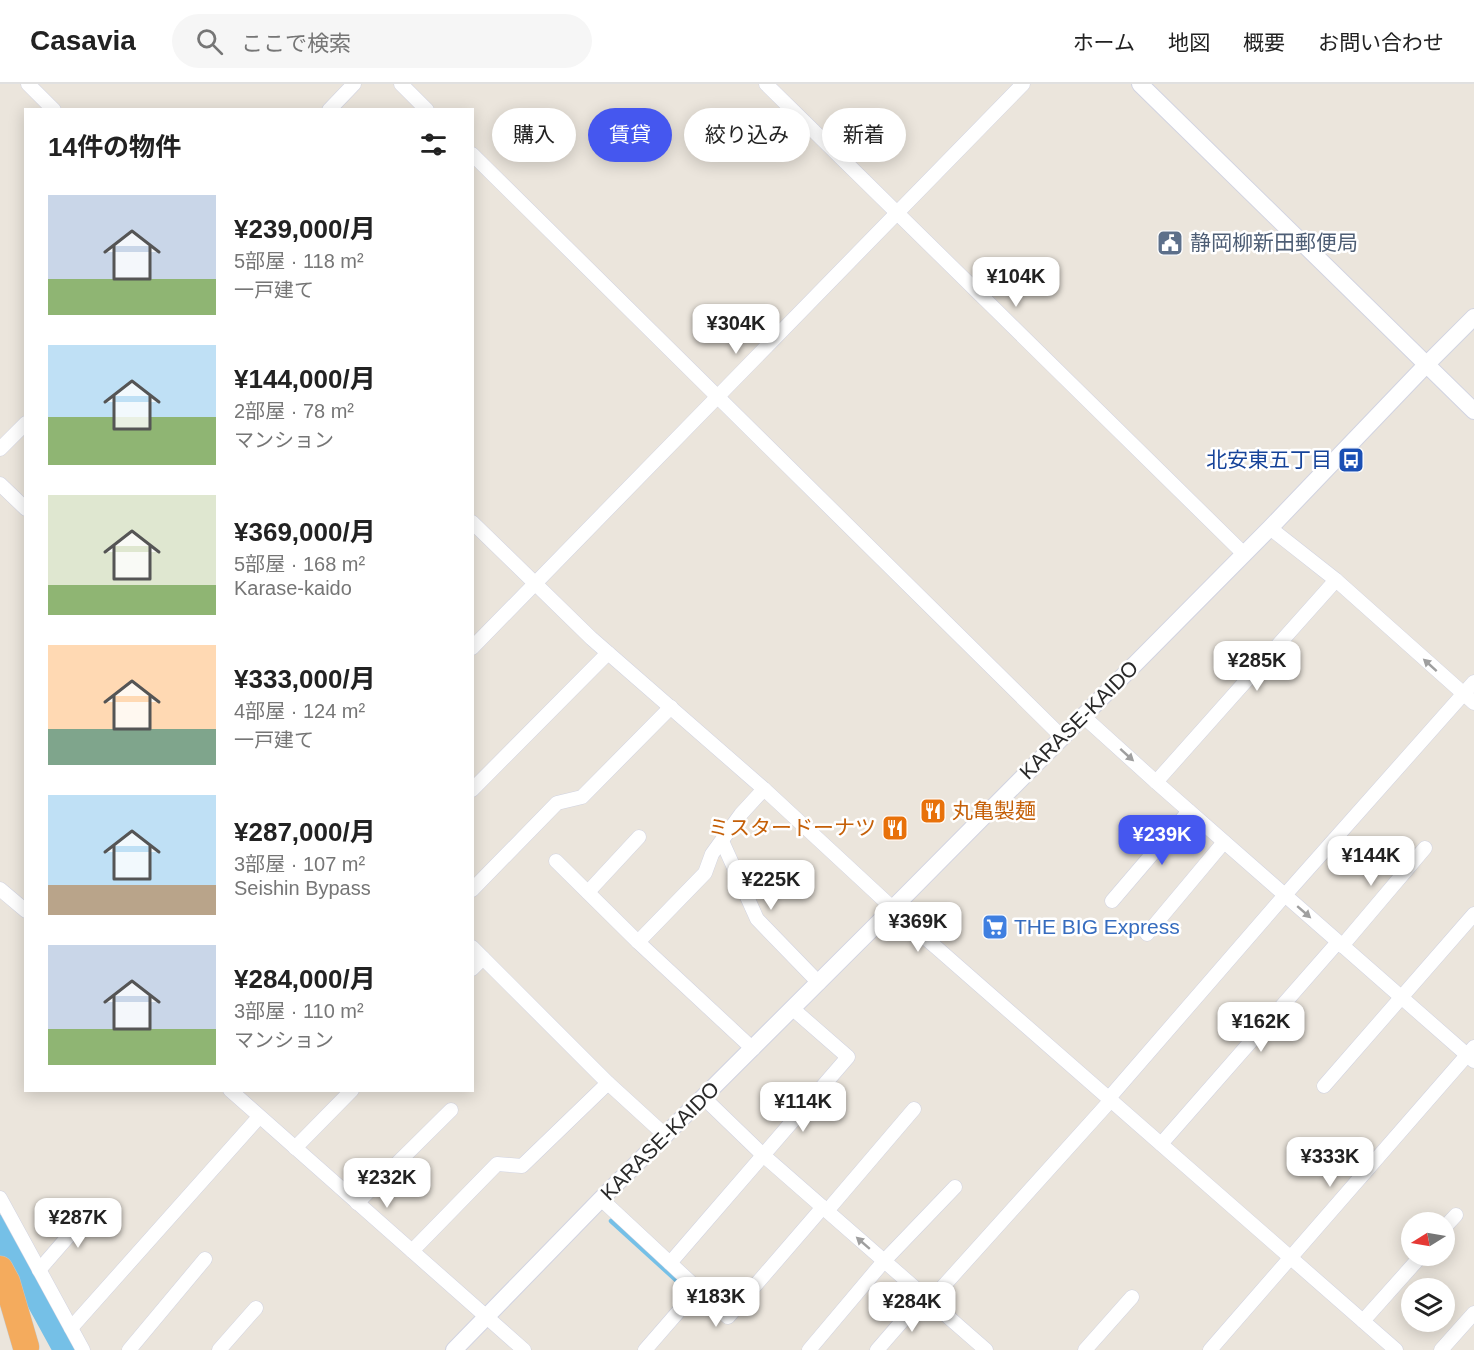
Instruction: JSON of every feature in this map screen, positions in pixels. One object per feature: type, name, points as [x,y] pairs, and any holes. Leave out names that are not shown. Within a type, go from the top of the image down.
[{"type":"highway","points":[[0,1269],[7,1282],[26,1348]]},
{"type":"highway","points":[[0,1305],[26,1348]]},
{"type":"street","points":[[28,84],[52,108]]},
{"type":"street","points":[[331,108],[354,84]]},
{"type":"street","points":[[401,84],[425,108]]},
{"type":"street","points":[[766,84],[1244,554]]},
{"type":"street","points":[[474,646],[1023,84]]},
{"type":"street","points":[[1140,84],[1474,411]]},
{"type":"street","points":[[474,156],[1062,737]]},
{"type":"street","name":"KARASE-KAIDO","points":[[454,1350],[601,1199],[819,983],[1270,528],[1474,317]]},
{"type":"street","points":[[0,449],[24,425]]},
{"type":"street","points":[[0,484],[24,507]]},
{"type":"street","points":[[474,524],[608,653],[764,789],[893,908],[1396,1350]]},
{"type":"street","points":[[1270,528],[1335,580],[1469,699]]},
{"type":"street","points":[[1156,782],[1335,580]]},
{"type":"street","points":[[474,788],[608,653]]},
{"type":"street","points":[[877,1350],[1110,1099],[1284,895],[1469,699],[1474,682]]},
{"type":"street","points":[[474,888],[557,803],[582,797],[671,707]]},
{"type":"street","points":[[1083,716],[1402,998],[1472,1054],[1210,1350]]},
{"type":"street","points":[[638,942],[705,873],[712,854],[741,814],[764,789]]},
{"type":"street","points":[[1112,901],[1189,811]]},
{"type":"street","points":[[588,892],[639,837]]},
{"type":"street","points":[[722,841],[757,919],[819,983]]},
{"type":"street","points":[[1147,934],[1224,842]]},
{"type":"street","points":[[1161,1144],[1425,848]]},
{"type":"street","points":[[556,861],[638,942],[753,1049]]},
{"type":"street","points":[[0,889],[24,909]]},
{"type":"street","points":[[1324,1086],[1474,914]]},
{"type":"street","points":[[474,949],[608,1083],[666,1136]]},
{"type":"street","points":[[474,967],[483,958]]},
{"type":"street","points":[[670,1263],[848,1057],[793,1009]]},
{"type":"street","points":[[412,1251],[497,1164],[522,1166],[608,1083]]},
{"type":"street","points":[[232,1092],[524,1350]]},
{"type":"street","points":[[295,1148],[350,1092]]},
{"type":"street","points":[[704,1098],[763,1155],[986,1350]]},
{"type":"street","points":[[601,1199],[728,1317],[914,1109]]},
{"type":"street","points":[[357,1203],[451,1110]]},
{"type":"street","points":[[71,1328],[259,1117]]},
{"type":"street","points":[[808,1350],[884,1261],[955,1186]]},
{"type":"street","points":[[0,1198],[83,1350]]},
{"type":"street","points":[[39,1270],[93,1208]]},
{"type":"street","points":[[129,1350],[205,1259]]},
{"type":"street","points":[[1363,1321],[1411,1266]]},
{"type":"street","points":[[645,1350],[698,1289]]},
{"type":"street","points":[[1085,1350],[1132,1297]]},
{"type":"street","points":[[219,1350],[256,1308]]},
{"type":"street","points":[[1441,1350],[1474,1313]]},
{"type":"waterway","points":[[611,1221],[688,1291]]},
{"type":"waterway","points":[[0,1228],[67,1350]]},
{"type":"place","name":"静岡柳新田郵便局","points":[[1170,243]]},
{"type":"place","name":"北安東五丁目","points":[[1351,460]]},
{"type":"place","name":"丸亀製麺","points":[[933,811]]},
{"type":"place","name":"ミスタードーナツ","points":[[895,828]]},
{"type":"place","name":"THE BIG Express","points":[[995,927]]}]
